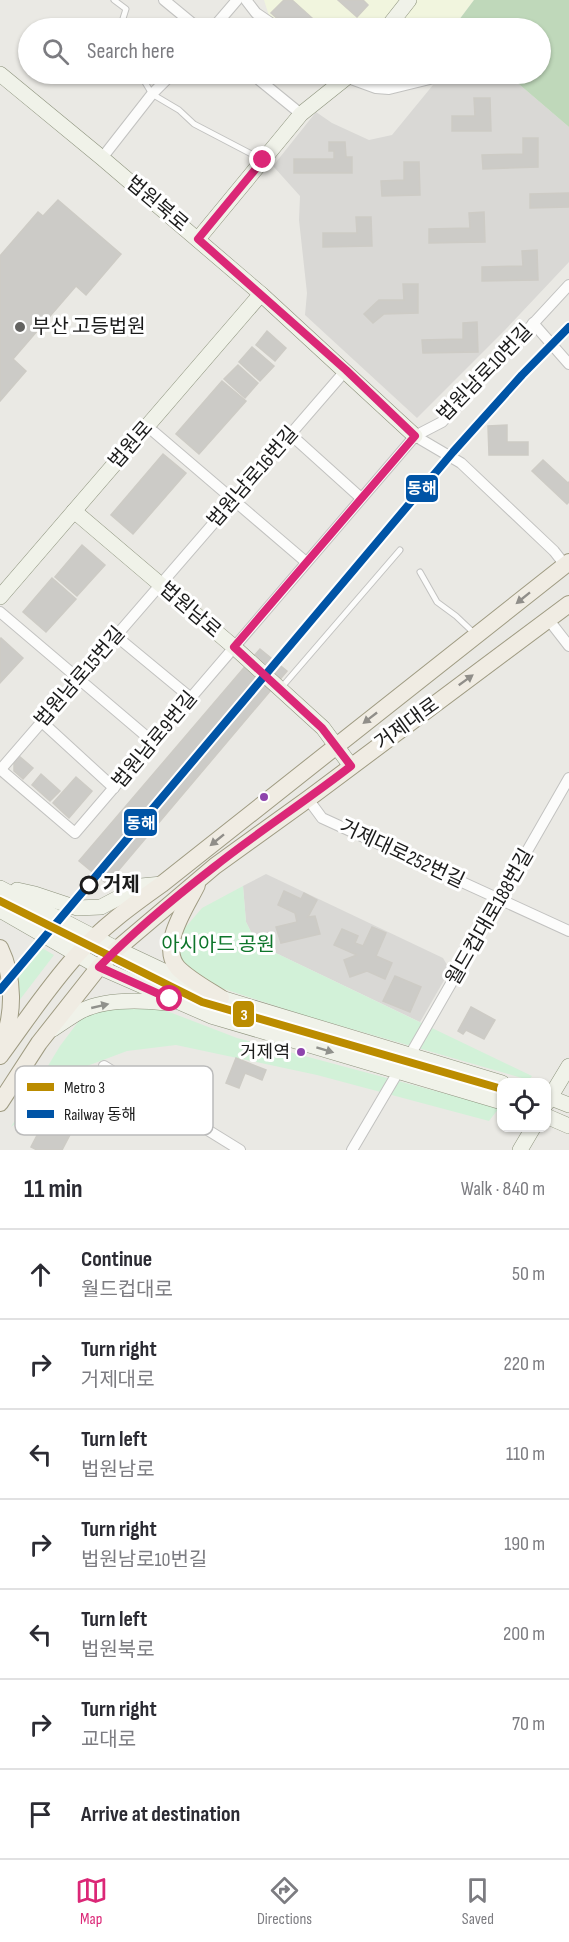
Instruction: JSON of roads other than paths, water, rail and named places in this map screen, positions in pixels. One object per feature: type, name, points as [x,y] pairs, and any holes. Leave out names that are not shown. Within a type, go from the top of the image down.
[{"type":"main road","points":[[395,18],[409,0]]},
{"type":"main road","name":"법원북로","points":[[0,74],[198,239],[346,370],[415,436]]},
{"type":"main road","points":[[198,239],[301,114],[336,84]]},
{"type":"main road","name":"법원로","points":[[0,597],[261,294]]},
{"type":"main road","name":"법원남로","points":[[74,511],[234,647],[322,728],[351,766]]},
{"type":"main road","name":"거제대로","points":[[0,1056],[38,1002],[77,955],[114,919],[162,884],[567,563]]},
{"type":"main road","name":"거제대로","points":[[25,1066],[48,1032],[99,967],[117,949],[201,878],[569,604]]},
{"type":"main road","points":[[201,878],[174,932],[171,946],[177,967],[221,998]]},
{"type":"main road","points":[[0,887],[35,894],[77,908],[101,908],[141,886],[162,884]]},
{"type":"main road","points":[[0,887],[95,938],[221,998],[497,1082]]},
{"type":"main road","points":[[0,910],[99,967],[211,1016],[497,1101]]},
{"type":"main road","points":[[0,948],[10,972],[11,1000],[8,1023],[0,1046]]},
{"type":"main road","points":[[48,1032],[83,1010],[118,1002],[143,1000],[182,1004]]},
{"type":"main road","points":[[551,1094],[569,1066]]},
{"type":"main road","name":"거제대로","points":[[0,1103],[15,1081]]},
{"type":"main road","points":[[551,1100],[569,1105]]},
{"type":"main road","points":[[551,1118],[569,1126]]},
{"type":"main road","points":[[520,1150],[531,1132]]},
{"type":"street","points":[[164,0],[186,18]]},
{"type":"street","points":[[222,18],[237,0]]},
{"type":"street","points":[[246,0],[256,13],[263,18]]},
{"type":"street","points":[[102,158],[162,84]]},
{"type":"street","points":[[264,84],[301,114]]},
{"type":"street","points":[[367,84],[376,88],[389,89],[409,84]]},
{"type":"street","name":"법원남로10번길","points":[[234,647],[415,436],[442,422],[569,285]]},
{"type":"street","points":[[533,323],[569,364]]},
{"type":"street","name":"법원남로16번길","points":[[160,584],[346,370]]},
{"type":"street","points":[[147,426],[306,562]]},
{"type":"street","points":[[290,434],[361,498]]},
{"type":"street","points":[[415,436],[461,463],[567,563]]},
{"type":"street","name":"법원남로15번길","points":[[0,769],[160,584]]},
{"type":"street","points":[[0,612],[153,742]]},
{"type":"street","points":[[548,620],[569,646]]},
{"type":"street","points":[[116,636],[191,698]]},
{"type":"street","name":"법원남로9번길","points":[[0,769],[75,833],[234,647]]},
{"type":"street","points":[[42,722],[114,788]]},
{"type":"street","name":"월드컵대로188번길","points":[[410,1055],[569,778]]},
{"type":"street","name":"거제대로252번길","points":[[308,800],[322,818],[569,931]]},
{"type":"street","points":[[352,1150],[398,1072]]},
{"type":"street","points":[[213,1133],[240,1150]]},
{"type":"lane","points":[[114,0],[126,9],[123,18]]},
{"type":"lane","points":[[146,84],[152,94],[180,111],[194,124],[263,160]]},
{"type":"lane","points":[[280,690],[400,550]]},
{"type":"lane","points":[[420,572],[437,602],[476,635]]},
{"type":"metro line","name":"3","points":[[0,901],[202,1002],[497,1088]]},
{"type":"rail line","name":"동해","points":[[0,990],[453,452],[522,375],[569,327]]},
{"type":"place","name":"부산 고등법원","points":[[20,327]]},
{"type":"place","name":"거제","points":[[89,885]]},
{"type":"place","name":"거제역","points":[[301,1052]]},
{"type":"park label","name":"아시아드 공원","points":[[218,945]]}]
